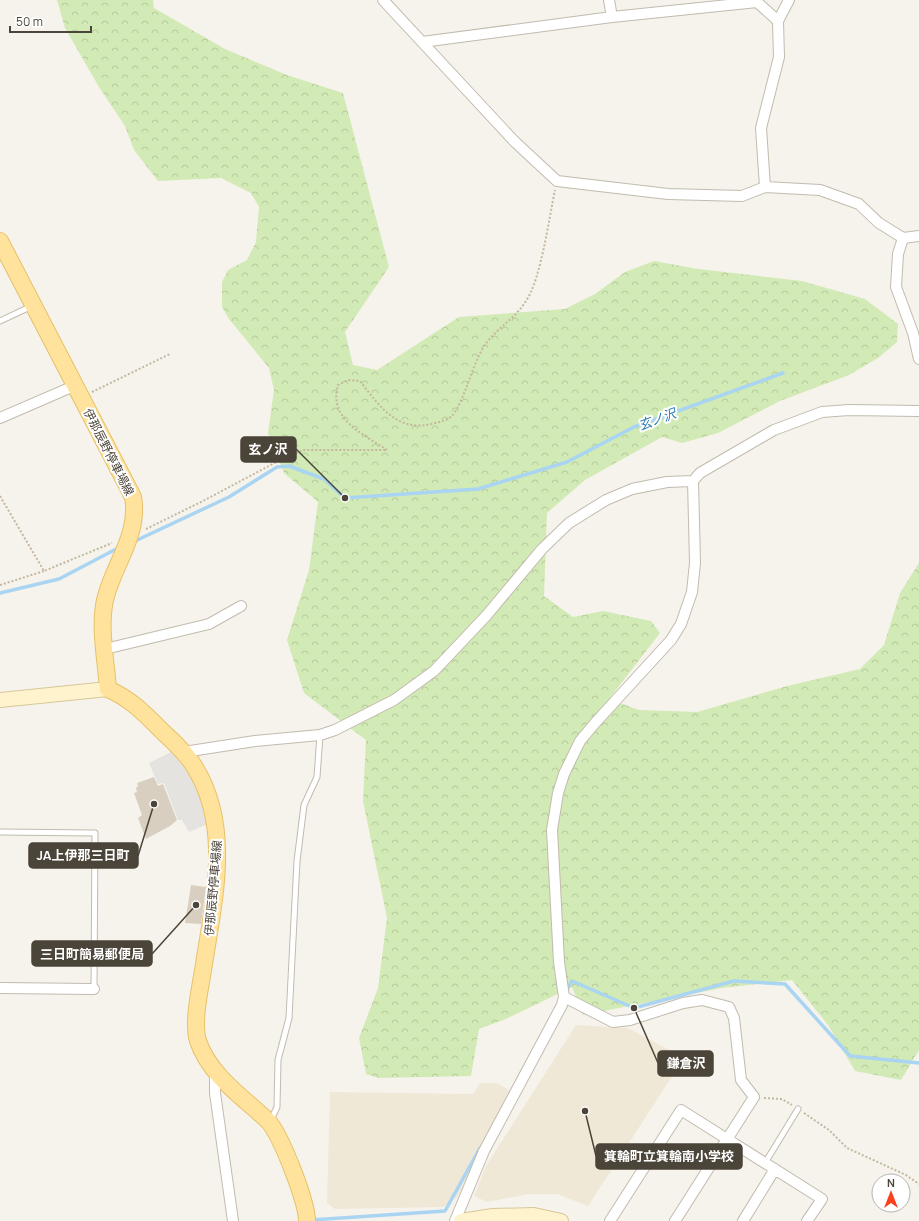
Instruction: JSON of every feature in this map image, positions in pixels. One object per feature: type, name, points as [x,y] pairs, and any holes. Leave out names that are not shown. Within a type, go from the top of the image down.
[{"type":"main road","name":"伊那辰野停車場線","points":[[0,241],[34,305],[77,392],[133,497],[134,515],[130,536],[109,586],[105,600],[103,620],[108,688],[126,697],[184,752],[195,766],[206,793],[217,830],[218,843],[215,894],[197,1025],[198,1040],[208,1061],[215,1071],[270,1123],[279,1140],[304,1199],[307,1221]]},
{"type":"street","points":[[383,0],[514,141],[557,181],[668,194],[742,196],[765,187],[820,190],[860,204],[879,223],[903,238],[919,236]]},
{"type":"street","points":[[610,0],[612,17]]},
{"type":"street","points":[[765,187],[761,128],[779,57],[778,21],[789,0]]},
{"type":"street","points":[[422,42],[612,17],[757,2],[778,21]]},
{"type":"street","points":[[903,238],[898,254],[896,287],[913,332],[919,359]]},
{"type":"street","points":[[0,418],[77,392]]},
{"type":"street","points":[[455,1221],[484,1151],[562,1005],[564,997],[559,962],[552,830],[558,793],[564,774],[580,741],[595,722],[671,640],[681,624],[692,592],[695,563],[693,481],[700,473],[774,430],[822,412],[849,410],[919,411]]},
{"type":"street","points":[[184,752],[255,741],[320,735],[335,730],[394,700],[434,671],[486,616],[542,550],[569,523],[606,500],[632,490],[667,482],[693,481]]},
{"type":"street","points":[[105,649],[209,624],[241,606]]},
{"type":"street","points":[[0,700],[108,688]]},
{"type":"street","points":[[0,988],[94,989]]},
{"type":"street","points":[[564,997],[613,1022],[630,1020],[683,1002],[702,1000],[729,1006],[734,1018],[741,1080],[754,1096],[675,1221]]},
{"type":"street","points":[[215,1071],[215,1093],[233,1221]]},
{"type":"street","points":[[610,1221],[681,1110],[766,1162],[822,1199],[806,1221]]},
{"type":"street","points":[[742,1221],[775,1169]]},
{"type":"street","points":[[461,1221],[493,1216],[534,1215],[561,1221]]},
{"type":"lane","points":[[0,321],[34,305]]},
{"type":"lane","points":[[270,1123],[277,1107],[278,1060],[289,1018],[297,861],[304,805],[317,777],[320,735]]},
{"type":"lane","points":[[0,832],[95,833],[94,989]]},
{"type":"lane","points":[[766,1162],[798,1109]]},
{"type":"path","points":[[0,585],[44,571],[130,536],[201,502],[282,459],[304,450],[387,450],[354,428],[340,413],[336,405],[335,395],[338,385],[348,380],[360,381],[374,400],[391,417],[404,424],[427,425],[448,419],[454,413],[462,398],[474,365],[485,346],[526,301],[537,275],[557,181]]},
{"type":"path","points":[[77,392],[170,354]]},
{"type":"path","points":[[0,496],[44,571]]},
{"type":"path","points":[[754,1096],[782,1099],[829,1130],[847,1148],[906,1175],[919,1184]]},
{"type":"shaded area","points":[[173,751],[178,755],[200,789],[208,824],[189,832],[182,820],[178,820],[164,783],[158,784],[149,763]]},
{"type":"shaded area","points":[[576,1025],[628,1028],[684,1058],[588,1206],[557,1194],[529,1194],[487,1202],[474,1196],[486,1166]]},
{"type":"shaded area","points":[[480,1083],[497,1083],[509,1090],[458,1196],[443,1207],[335,1209],[327,1203],[330,1092],[473,1094]]},
{"type":"green space","points":[[57,0],[153,0],[154,8],[225,49],[287,75],[343,93],[389,267],[345,332],[353,365],[377,370],[459,317],[565,309],[595,294],[625,272],[654,261],[698,269],[802,281],[865,299],[898,324],[897,342],[878,358],[849,375],[780,401],[718,433],[682,443],[662,437],[585,480],[547,513],[544,596],[573,617],[603,611],[651,621],[660,633],[609,699],[639,710],[697,712],[787,686],[860,669],[884,645],[900,593],[919,563],[919,1050],[901,1080],[855,1071],[828,1025],[792,980],[722,988],[583,1015],[572,987],[506,1019],[479,1029],[471,1076],[378,1078],[366,1074],[359,1038],[378,988],[387,918],[363,801],[366,740],[304,693],[287,640],[309,570],[318,502],[284,473],[268,433],[274,390],[269,368],[229,319],[222,307],[222,282],[228,270],[247,260],[256,242],[259,207],[251,193],[221,178],[158,181],[134,150],[125,126],[99,87],[65,28]]},
{"type":"building","points":[[154,777],[158,786],[163,784],[177,820],[170,826],[146,839],[138,818],[142,815],[134,793],[137,792],[137,783]]},
{"type":"building","points":[[191,885],[206,887],[201,924],[185,923]]},
{"type":"waterway","name":"玄ノ沢","points":[[133,542],[229,497],[277,467],[289,466],[324,479],[345,498],[478,489],[567,462],[634,427],[783,373]]},
{"type":"waterway","name":"玄ノ沢","points":[[0,593],[59,579],[120,547]]},
{"type":"waterway","points":[[566,991],[572,981],[634,1008],[734,981],[785,984],[850,1056],[919,1063]]},
{"type":"waterway","points":[[311,1220],[445,1211],[480,1148]]},
{"type":"place","name":"玄ノ沢","points":[[345,498]]},
{"type":"place","name":"JA上伊那三日町","points":[[154,804]]},
{"type":"place","name":"三日町簡易郵便局","points":[[196,905]]},
{"type":"place","name":"鎌倉沢","points":[[634,1008]]},
{"type":"place","name":"箕輪町立箕輪南小学校","points":[[585,1111]]}]
